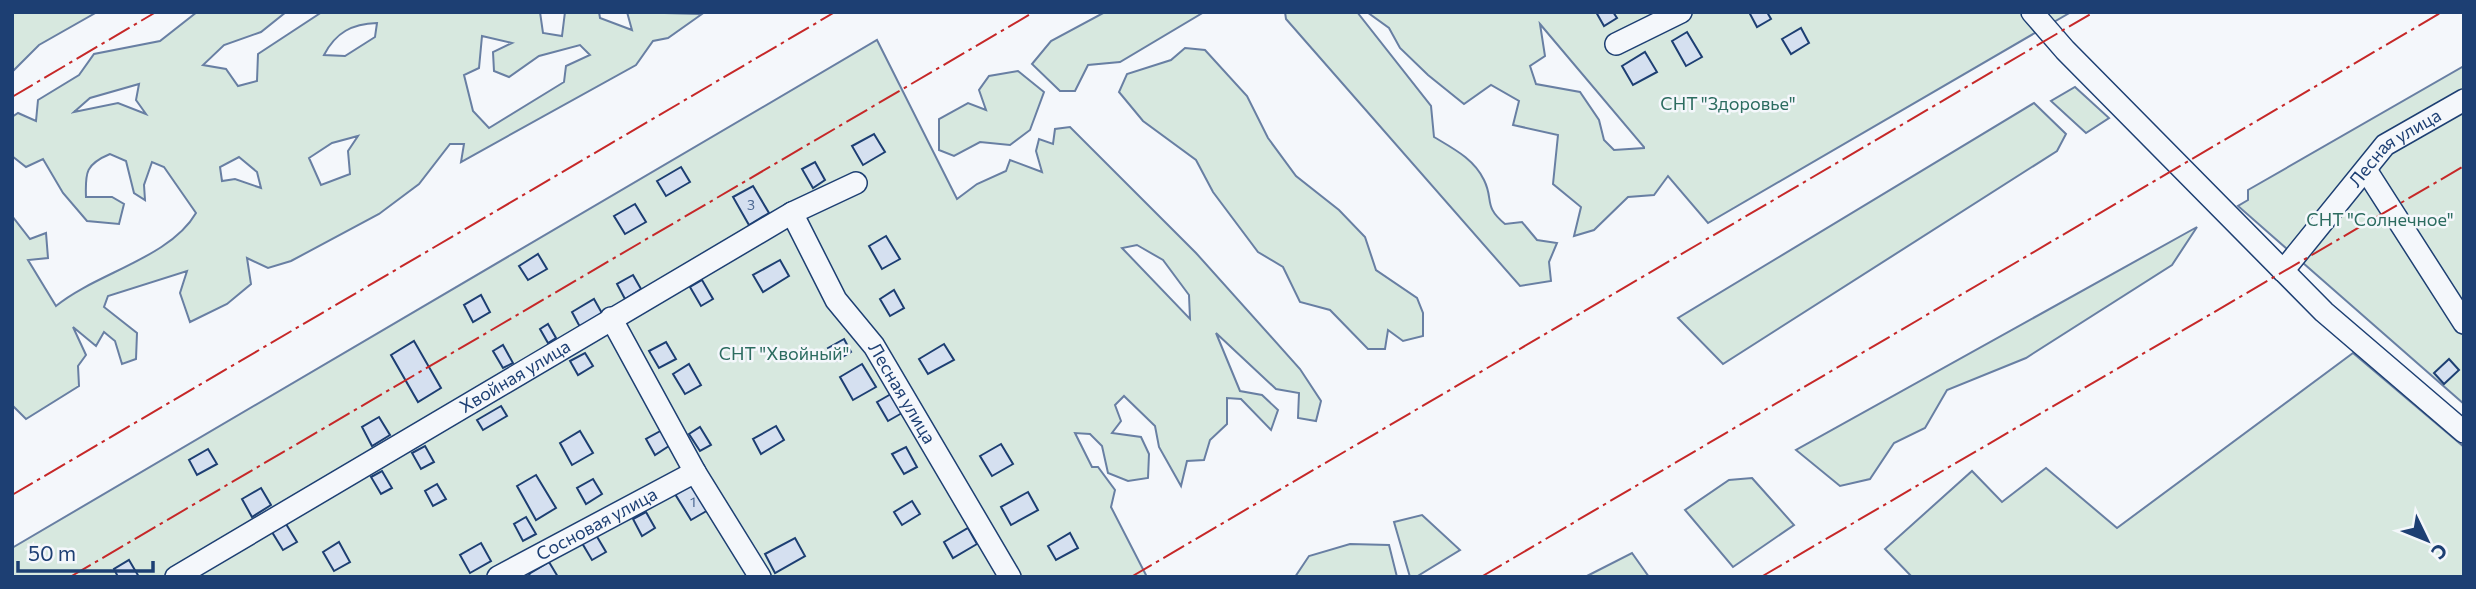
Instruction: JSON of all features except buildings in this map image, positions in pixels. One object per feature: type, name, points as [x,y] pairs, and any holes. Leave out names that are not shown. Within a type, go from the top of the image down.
[{"type":"street","points":[[1616,44],[1681,12]]},
{"type":"street","points":[[2032,12],[2324,312],[2464,432]]},
{"type":"street","name":"Лесная улица","points":[[2283,271],[2385,145],[2464,100]]},
{"type":"street","points":[[2366,170],[2464,323]]},
{"type":"street","name":"Хвойная улица","points":[[176,577],[792,213],[856,183]]},
{"type":"street","name":"Лесная улица","points":[[792,213],[836,300],[874,346],[1010,577]]},
{"type":"street","points":[[611,318],[695,472],[760,577]]},
{"type":"street","name":"Сосновая улица","points":[[498,577],[695,472]]},
{"type":"green space","points":[[12,12],[97,12],[39,45],[12,72]]},
{"type":"green space","points":[[197,12],[286,12],[261,32],[224,45],[203,65],[226,69],[238,86],[257,81],[258,54],[322,12],[540,12],[543,33],[562,36],[565,12],[599,12],[600,18],[632,30],[627,12],[702,14],[668,38],[653,41],[636,65],[461,162],[464,144],[450,144],[419,184],[379,214],[291,261],[268,268],[247,258],[251,284],[227,304],[190,322],[180,293],[187,271],[108,296],[104,307],[137,333],[136,359],[122,364],[115,341],[104,332],[96,346],[73,327],[86,355],[78,366],[79,386],[26,419],[12,405],[12,216],[30,239],[46,233],[48,258],[28,260],[56,306],[72,294],[169,242],[184,229],[196,213],[164,167],[152,162],[144,185],[145,200],[134,193],[126,161],[110,154],[96,161],[89,170],[86,197],[112,197],[124,204],[119,224],[87,221],[63,193],[43,159],[26,167],[12,156],[12,117],[18,113],[36,121],[38,100],[79,75],[94,54],[160,41]],"holes":[[[377,23],[375,37],[345,56],[324,55],[339,35]],[[482,36],[512,43],[493,52],[494,71],[509,77],[539,56],[580,45],[590,55],[566,66],[564,82],[489,128],[473,111],[464,75],[479,68]],[[139,84],[136,100],[146,114],[118,103],[74,112],[90,98]],[[358,136],[348,151],[350,174],[321,185],[309,158],[332,143]],[[239,157],[257,172],[261,188],[235,179],[222,181],[220,167]]]},
{"type":"green space","points":[[1105,12],[1204,12],[1120,62],[1088,65],[1075,91],[1060,91],[1032,64],[1051,41]]},
{"type":"green space","points":[[1285,12],[1357,12],[1431,106],[1434,137],[1463,155],[1480,173],[1487,187],[1491,207],[1498,218],[1505,224],[1522,222],[1537,240],[1557,243],[1549,262],[1551,281],[1520,286],[1286,19]]},
{"type":"green space","name":"СНТ \"Здоровье\"","points":[[1367,12],[2071,12],[1708,223],[1668,176],[1654,195],[1628,197],[1594,230],[1574,236],[1581,207],[1553,184],[1558,135],[1513,125],[1519,101],[1491,85],[1464,104],[1400,48],[1389,28]],"holes":[[[1540,24],[1644,147],[1614,150],[1604,140],[1599,120],[1580,92],[1536,84],[1530,66],[1545,56]]]},
{"type":"green space","name":"СНТ \"Хвойный\"","points":[[877,40],[957,199],[977,184],[1006,171],[1010,160],[1042,172],[1036,151],[1039,139],[1053,144],[1055,129],[1070,127],[1196,253],[1300,369],[1321,401],[1316,421],[1298,418],[1299,393],[1276,389],[1216,333],[1240,391],[1262,395],[1278,410],[1271,430],[1241,399],[1227,398],[1227,424],[1210,440],[1204,460],[1187,461],[1181,486],[1159,447],[1155,426],[1124,396],[1115,405],[1121,421],[1112,433],[1141,437],[1149,454],[1148,478],[1128,481],[1108,473],[1102,446],[1090,434],[1075,433],[1092,467],[1098,467],[1115,490],[1111,507],[1147,577],[12,577],[12,548]],"holes":[[[1137,245],[1163,260],[1189,295],[1190,319],[1122,248]]]},
{"type":"green space","points":[[1185,48],[1205,50],[1247,96],[1268,138],[1296,176],[1339,210],[1365,237],[1376,270],[1417,298],[1423,313],[1423,336],[1403,341],[1388,330],[1385,349],[1368,349],[1330,310],[1300,302],[1283,267],[1258,252],[1213,192],[1196,160],[1143,121],[1119,92],[1127,74],[1171,60]]},
{"type":"green space","name":"СНТ \"Солнечное\"","points":[[2464,66],[2464,404],[2238,206],[2248,200],[2248,190]]},
{"type":"green space","points":[[1018,71],[1044,92],[1030,130],[1010,145],[980,142],[954,156],[939,150],[939,119],[968,103],[986,110],[979,90],[989,76]]},
{"type":"green space","points":[[2075,87],[2109,118],[2086,133],[2051,101]]},
{"type":"green space","points":[[2034,103],[2066,134],[2057,151],[1723,364],[1678,318]]},
{"type":"green space","points":[[2197,227],[2172,265],[2026,358],[1947,390],[1925,428],[1894,443],[1870,479],[1840,486],[1796,450]]},
{"type":"green space","points":[[2353,353],[2464,447],[2464,577],[1912,577],[1885,549],[1972,471],[2002,502],[2046,468],[2117,528]]},
{"type":"green space","points":[[1752,478],[1794,525],[1733,567],[1685,510],[1729,480]]},
{"type":"green space","points":[[1422,515],[1460,550],[1416,577],[1410,577],[1394,522]]},
{"type":"green space","points":[[1350,544],[1389,545],[1397,577],[1295,577],[1309,556]]},
{"type":"green space","points":[[1632,553],[1649,577],[1585,577]]},
{"type":"power","points":[[12,97],[156,12]]},
{"type":"power","points":[[12,495],[835,12]]},
{"type":"power","points":[[70,577],[1034,12]]},
{"type":"power","points":[[1131,577],[2094,12]]},
{"type":"power","points":[[1481,577],[2442,12]]},
{"type":"power","points":[[1761,577],[2464,166]]}]
